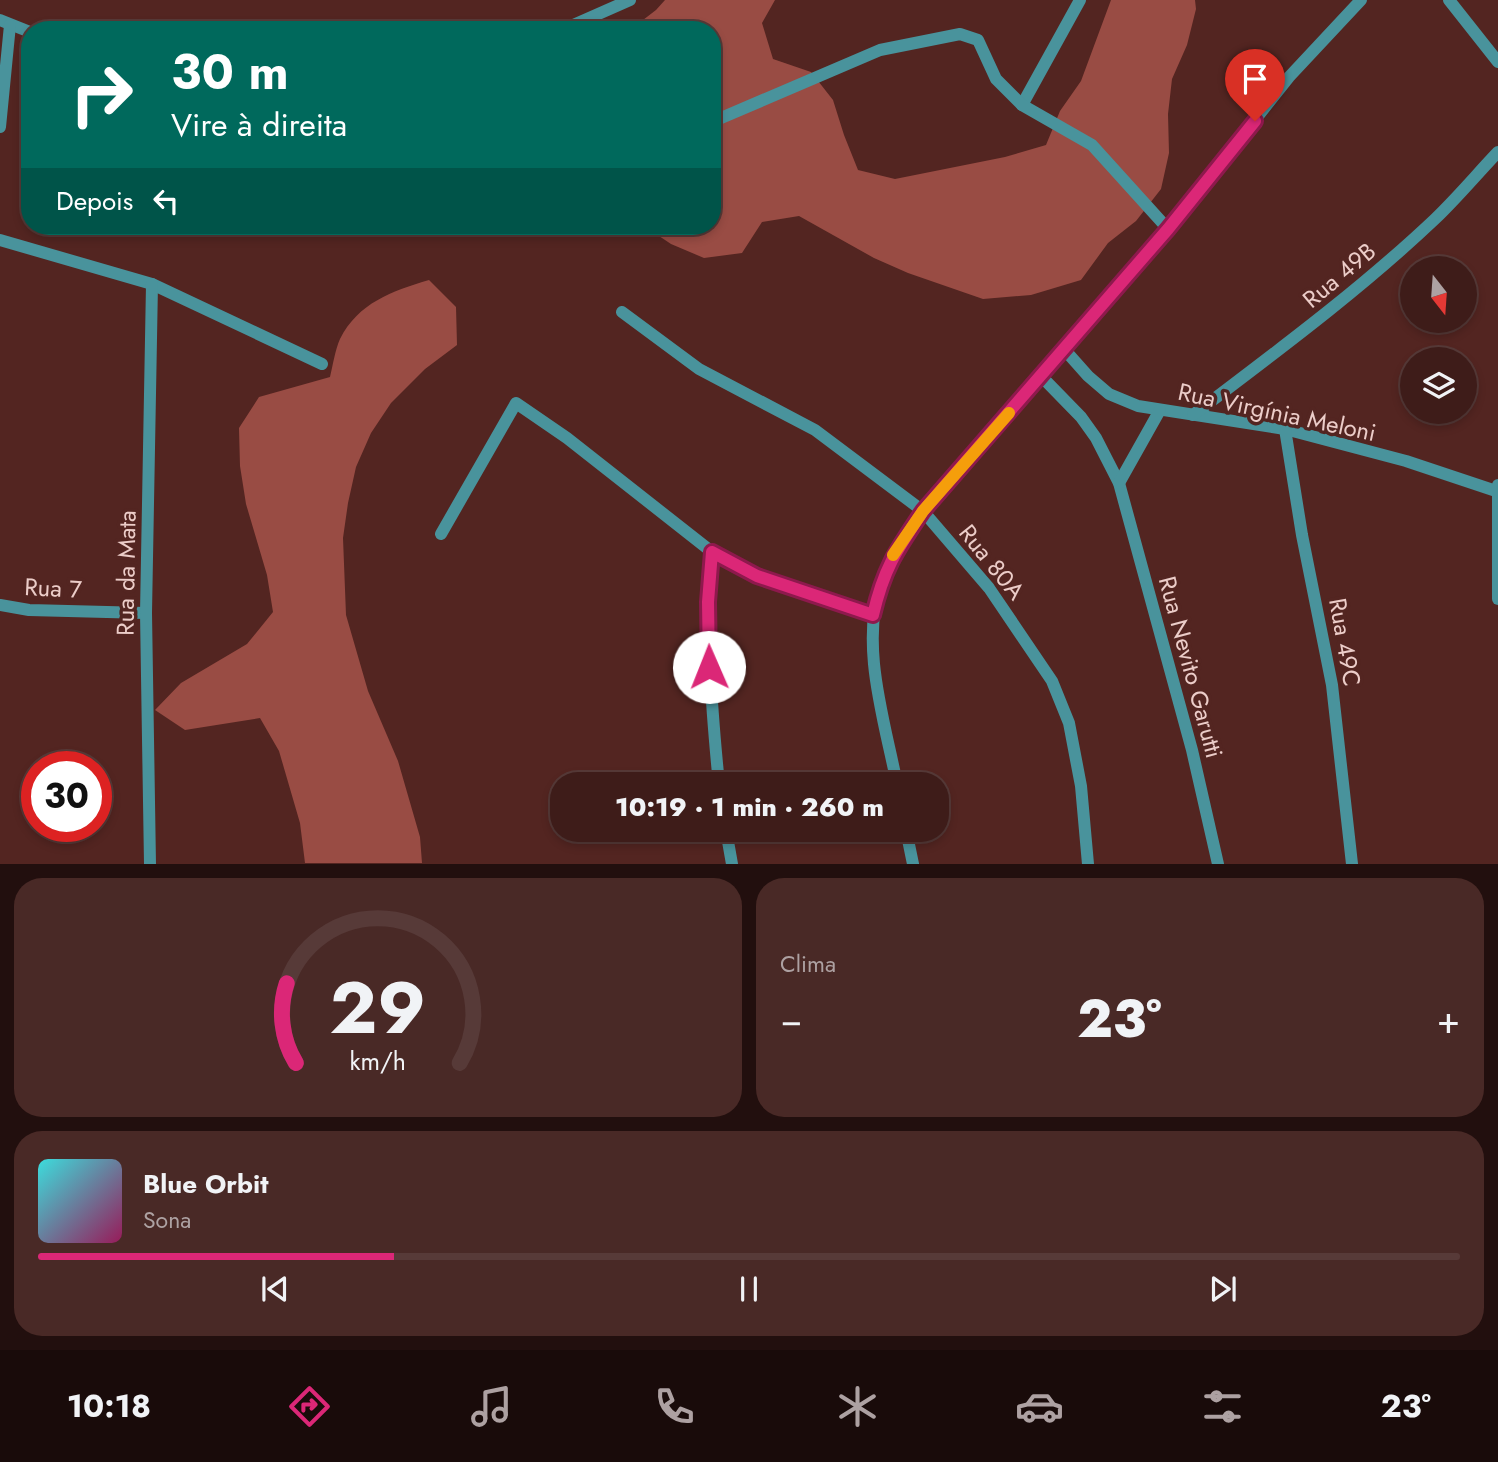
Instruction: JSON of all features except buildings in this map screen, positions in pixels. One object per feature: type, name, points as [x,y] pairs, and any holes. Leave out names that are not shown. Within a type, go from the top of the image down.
[{"type":"street","points":[[582,21],[630,0]]},
{"type":"street","points":[[1022,105],[1080,0]]},
{"type":"street","points":[[894,772],[871,648],[873,615],[881,581],[891,558],[923,511],[1168,229],[1289,77],[1361,0]]},
{"type":"street","points":[[1449,0],[1498,62]]},
{"type":"street","points":[[0,127],[5,22]]},
{"type":"street","points":[[721,118],[880,50],[960,34],[978,40],[996,79],[1022,105],[1092,145],[1168,229]]},
{"type":"street","name":"Rua 49B","points":[[1193,415],[1377,271],[1437,217],[1498,152]]},
{"type":"street","points":[[0,240],[152,284],[322,364]]},
{"type":"street","name":"Rua da Mata","points":[[150,863],[146,613],[152,284]]},
{"type":"street","name":"Rua 80A","points":[[622,312],[699,369],[815,430],[923,511],[989,588],[1052,681],[1069,723],[1081,786],[1088,863]]},
{"type":"street","name":"Rua Virgínia Meloni","points":[[1064,349],[1088,376],[1109,394],[1138,406],[1285,429],[1497,488]]},
{"type":"street","name":"Rua Nevito Garutti","points":[[1041,376],[1081,417],[1096,438],[1119,483],[1192,750],[1218,863]]},
{"type":"street","points":[[441,534],[516,403],[567,438],[712,552],[757,576],[873,615]]},
{"type":"street","points":[[1119,483],[1160,410]]},
{"type":"street","name":"Rua 49C","points":[[1285,429],[1302,535],[1332,685],[1352,863]]},
{"type":"street","points":[[1497,488],[1498,599]]},
{"type":"street","points":[[712,552],[708,602],[710,689],[718,772]]},
{"type":"street","name":"Rua 7","points":[[0,605],[29,610],[146,613]]},
{"type":"street","points":[[728,842],[732,863]]},
{"type":"street","points":[[909,842],[913,863]]},
{"type":"shaded area","points":[[665,0],[775,0],[762,23],[773,59],[811,72],[833,100],[858,170],[895,179],[1005,157],[1046,145],[1060,111],[1081,81],[1111,0],[1195,0],[1196,9],[1187,45],[1172,79],[1168,114],[1169,153],[1161,189],[1136,221],[1108,243],[1081,280],[1031,295],[983,299],[874,258],[799,216],[762,222],[742,253],[704,258],[658,235],[721,235],[721,21],[642,21]]},
{"type":"shaded area","points":[[429,280],[456,307],[457,345],[425,369],[391,403],[371,433],[356,467],[343,538],[346,615],[368,691],[398,761],[420,837],[422,863],[305,863],[300,823],[279,751],[260,718],[185,730],[155,710],[181,683],[247,644],[273,612],[267,575],[246,504],[240,466],[239,428],[259,397],[330,377],[340,339],[347,327],[366,307],[389,294]]},
{"type":"slow traffic","points":[[893,555],[923,511],[1009,413]]},
{"type":"route","points":[[709,667],[708,602],[712,552],[757,576],[873,615],[881,581],[891,558],[923,511],[1168,229],[1255,121]]}]
